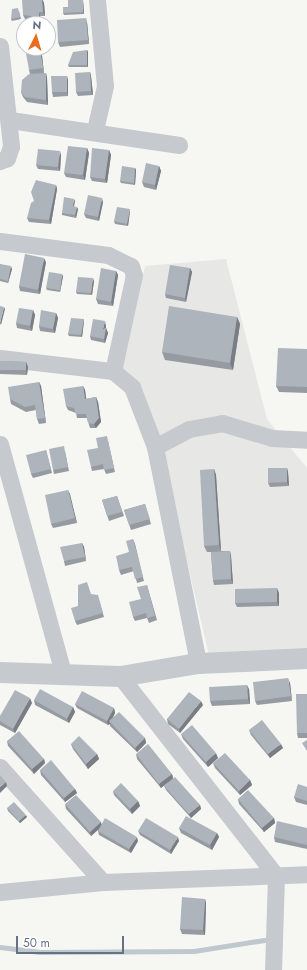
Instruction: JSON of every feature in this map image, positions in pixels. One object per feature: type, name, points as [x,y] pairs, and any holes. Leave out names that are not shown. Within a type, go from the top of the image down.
[{"type":"street","points":[[95,130],[105,86],[97,0]]},
{"type":"street","points":[[0,46],[10,120],[10,152],[0,161]]},
{"type":"street","points":[[10,120],[95,130],[179,145]]},
{"type":"street","points":[[0,240],[108,255],[131,266],[134,275],[113,371]]},
{"type":"street","points":[[0,358],[113,371],[136,393],[155,447],[198,663]]},
{"type":"street","points":[[155,447],[189,429],[222,423],[272,438],[307,440]]},
{"type":"street","points":[[0,444],[63,673]]},
{"type":"street","points":[[0,672],[120,676],[198,663],[307,658]]},
{"type":"street","points":[[120,676],[276,876],[273,970]]},
{"type":"street","points":[[0,767],[103,882]]},
{"type":"street","points":[[0,892],[103,882],[307,874]]},
{"type":"shaded area","points":[[226,259],[267,419],[307,468],[307,658],[211,664],[162,455],[122,371],[145,266]]},
{"type":"building","points":[[22,0],[42,0],[43,12],[39,12],[39,16],[23,15]]},
{"type":"building","points":[[68,0],[83,0],[83,12],[63,13],[63,7],[68,7]]},
{"type":"building","points":[[18,8],[20,16],[16,16],[16,18],[11,19],[12,9]]},
{"type":"building","points":[[86,18],[88,40],[58,42],[57,20]]},
{"type":"building","points":[[87,50],[87,65],[68,65],[73,52]]},
{"type":"building","points":[[27,56],[41,56],[43,68],[29,70]]},
{"type":"building","points":[[90,72],[91,91],[76,92],[75,73]]},
{"type":"building","points":[[46,73],[46,100],[25,97],[21,92],[22,80],[29,74]]},
{"type":"building","points":[[51,76],[67,76],[67,92],[52,92]]},
{"type":"building","points":[[68,146],[87,148],[83,175],[64,173]]},
{"type":"building","points":[[92,148],[109,150],[105,179],[90,177]]},
{"type":"building","points":[[38,149],[60,151],[58,167],[36,165]]},
{"type":"building","points":[[146,163],[159,166],[155,185],[142,182]]},
{"type":"building","points":[[122,166],[135,168],[134,183],[120,181]]},
{"type":"building","points":[[36,180],[56,185],[49,220],[27,218],[31,203],[34,201],[31,192]]},
{"type":"building","points":[[88,195],[102,198],[98,217],[84,214]]},
{"type":"building","points":[[64,197],[74,199],[73,206],[77,207],[75,215],[62,213]]},
{"type":"building","points":[[117,207],[130,209],[127,224],[114,221]]},
{"type":"building","points":[[25,254],[44,258],[38,290],[19,286]]},
{"type":"building","points":[[0,264],[11,266],[8,281],[0,279]]},
{"type":"building","points":[[170,265],[190,268],[185,298],[165,294]]},
{"type":"building","points":[[101,268],[116,271],[111,302],[96,299]]},
{"type":"building","points":[[49,272],[62,274],[60,290],[46,288]]},
{"type":"building","points":[[78,277],[93,278],[91,293],[76,292]]},
{"type":"building","points":[[0,306],[4,307],[0,323]]},
{"type":"building","points":[[169,306],[237,317],[230,363],[162,352]]},
{"type":"building","points":[[19,308],[33,310],[30,326],[16,323]]},
{"type":"building","points":[[41,310],[56,313],[53,329],[39,326]]},
{"type":"building","points":[[71,318],[84,319],[81,335],[68,334]]},
{"type":"building","points":[[93,319],[105,321],[103,329],[106,328],[104,339],[90,336]]},
{"type":"building","points":[[278,348],[307,349],[307,387],[276,386]]},
{"type":"building","points":[[0,361],[26,362],[26,370],[0,370]]},
{"type":"building","points":[[39,382],[45,418],[37,419],[35,405],[25,407],[10,399],[8,387]]},
{"type":"building","points":[[83,386],[85,399],[96,397],[99,418],[94,424],[88,423],[86,414],[76,414],[74,408],[66,406],[63,389]]},
{"type":"building","points":[[107,436],[114,468],[104,470],[103,464],[91,467],[87,450],[98,448],[96,438]]},
{"type":"building","points":[[64,446],[68,467],[53,470],[49,449]]},
{"type":"building","points":[[46,450],[51,469],[31,474],[26,455]]},
{"type":"building","points":[[268,468],[287,468],[287,482],[268,483]]},
{"type":"building","points":[[214,469],[219,545],[204,546],[200,470]]},
{"type":"building","points":[[68,490],[75,518],[51,524],[45,495]]},
{"type":"building","points":[[117,496],[122,512],[107,516],[102,500]]},
{"type":"building","points":[[145,504],[150,519],[129,525],[124,510]]},
{"type":"building","points":[[133,539],[143,577],[135,579],[132,567],[119,570],[116,556],[129,552],[126,541]]},
{"type":"building","points":[[82,543],[85,557],[64,561],[60,547]]},
{"type":"building","points":[[230,551],[231,579],[213,580],[211,552]]},
{"type":"building","points":[[87,582],[91,594],[98,595],[103,613],[75,621],[71,608],[78,606],[78,585]]},
{"type":"building","points":[[147,585],[155,616],[147,618],[146,613],[133,617],[129,602],[141,599],[137,587]]},
{"type":"building","points":[[277,588],[277,602],[235,603],[235,589]]},
{"type":"building","points":[[288,678],[291,696],[255,701],[253,682]]},
{"type":"building","points":[[247,685],[248,699],[210,701],[209,687]]},
{"type":"building","points":[[40,689],[73,707],[67,719],[34,700]]},
{"type":"building","points":[[15,690],[30,698],[13,729],[0,721],[0,716]]},
{"type":"building","points":[[82,691],[114,708],[107,721],[75,704]]},
{"type":"building","points":[[189,692],[201,701],[179,729],[167,719]]},
{"type":"building","points":[[296,694],[307,694],[307,733],[297,733]]},
{"type":"building","points":[[119,712],[145,738],[135,748],[109,721]]},
{"type":"building","points":[[262,720],[281,744],[268,754],[249,730]]},
{"type":"building","points":[[192,725],[216,753],[206,762],[181,734]]},
{"type":"building","points":[[19,731],[44,759],[32,769],[7,741]]},
{"type":"building","points":[[79,736],[97,754],[86,764],[71,744]]},
{"type":"building","points":[[307,740],[307,751],[302,743]]},
{"type":"building","points":[[148,744],[172,774],[159,784],[136,754]]},
{"type":"building","points":[[225,753],[250,780],[239,791],[213,763]]},
{"type":"building","points":[[51,760],[75,789],[64,798],[40,770]]},
{"type":"building","points":[[0,775],[6,782],[0,787]]},
{"type":"building","points":[[175,777],[200,805],[189,814],[164,786]]},
{"type":"building","points":[[121,783],[138,801],[130,809],[113,791]]},
{"type":"building","points":[[298,784],[307,787],[307,801],[294,797]]},
{"type":"building","points":[[248,790],[274,818],[262,828],[238,799]]},
{"type":"building","points":[[76,795],[101,822],[90,832],[65,804]]},
{"type":"building","points":[[14,802],[26,815],[19,821],[7,808]]},
{"type":"building","points":[[186,816],[217,833],[210,845],[179,828]]},
{"type":"building","points":[[105,818],[137,837],[129,849],[98,831]]},
{"type":"building","points":[[146,818],[178,837],[170,850],[138,831]]},
{"type":"building","points":[[277,821],[307,828],[307,845],[274,837]]},
{"type":"building","points":[[182,897],[205,899],[203,930],[180,929]]},
{"type":"waterway","points":[[0,947],[40,952],[194,951],[264,940]]}]
